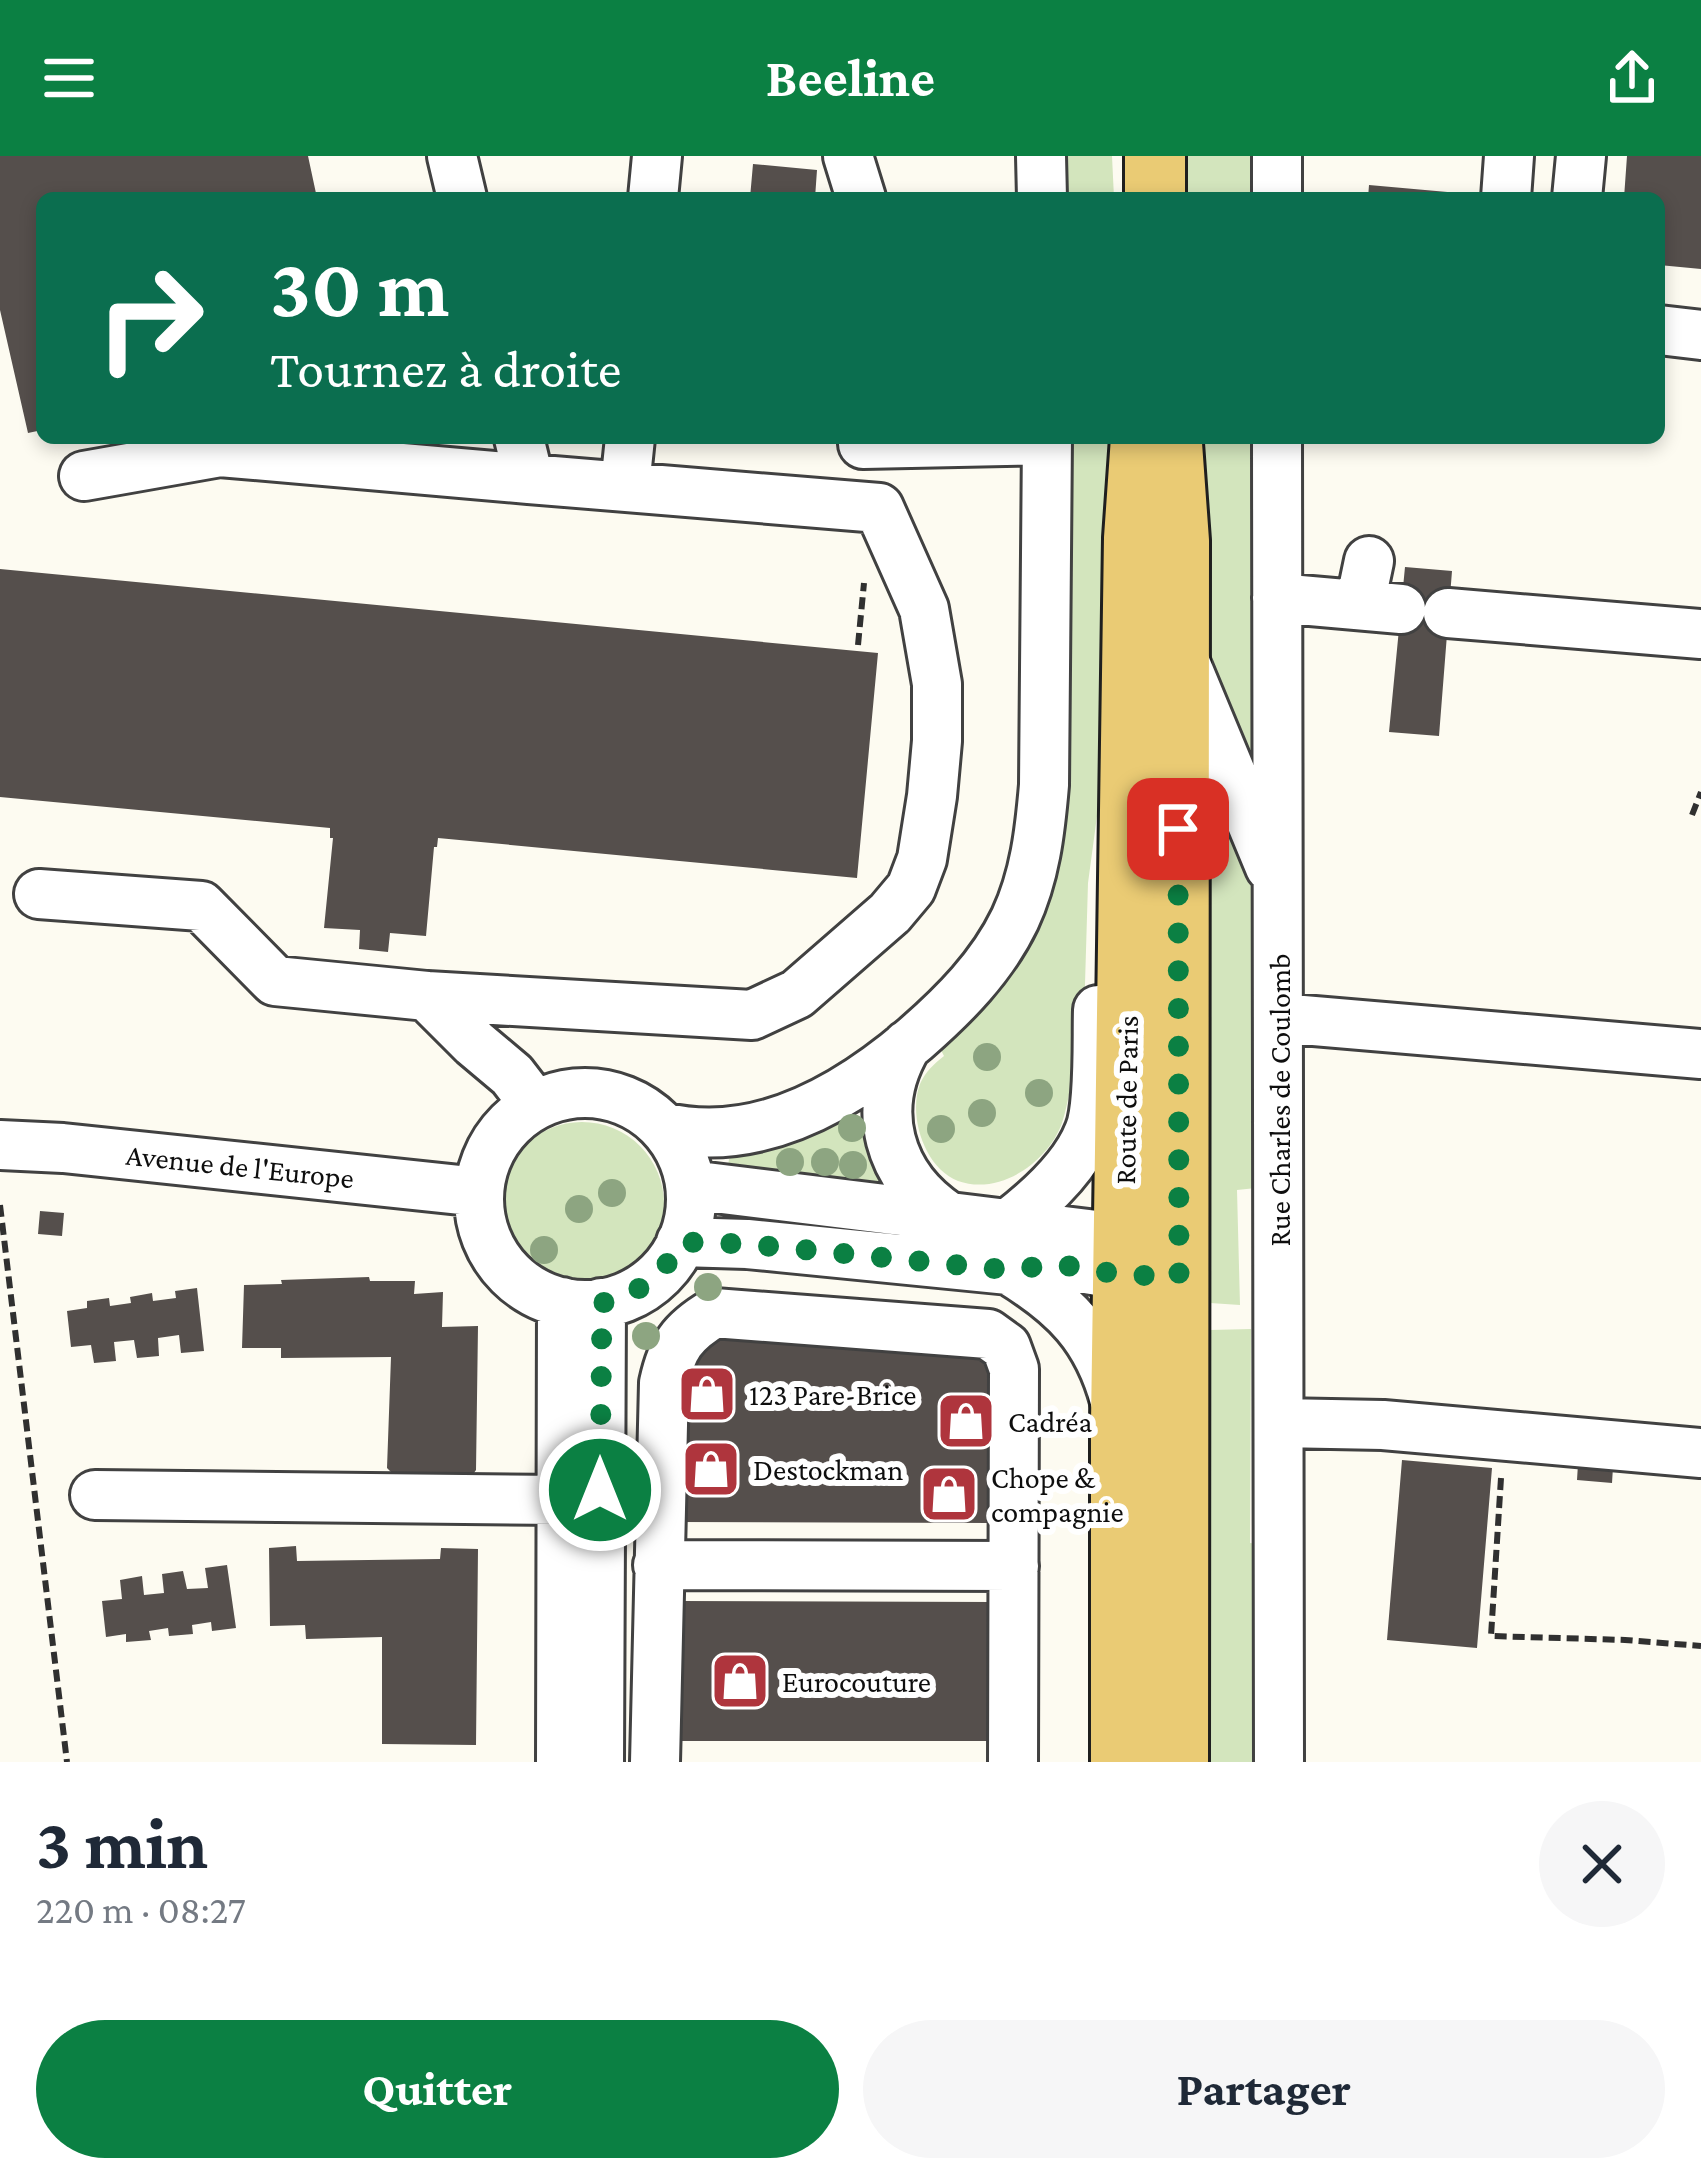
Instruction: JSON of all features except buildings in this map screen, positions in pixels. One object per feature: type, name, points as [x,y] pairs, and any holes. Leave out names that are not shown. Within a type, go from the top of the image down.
[{"type":"main road","points":[[1155,156],[1155,192]]},
{"type":"main road","name":"Route de Paris","points":[[1141,444],[1134,538],[1151,1258],[1178,1762]]},
{"type":"main road","name":"Route de Paris","points":[[1121,1762],[1120,1422],[1151,1258],[1178,646],[1171,444]]},
{"type":"street","points":[[452,156],[461,192]]},
{"type":"street","points":[[654,192],[657,156]]},
{"type":"street","points":[[848,156],[859,192]]},
{"type":"street","points":[[1041,156],[1042,192]]},
{"type":"street","points":[[1277,156],[1277,192]]},
{"type":"street","points":[[1507,192],[1510,156]]},
{"type":"street","points":[[1578,192],[1581,156]]},
{"type":"street","points":[[1665,331],[1701,334]]},
{"type":"street","points":[[625,487],[629,444]]},
{"type":"street","points":[[39,894],[201,906],[275,981],[427,996],[752,1015],[797,994],[890,913],[911,888],[922,859],[934,778],[938,684],[924,610],[879,508],[863,444]]},
{"type":"street","points":[[663,1127],[709,1133],[757,1127],[842,1092],[940,1017],[998,950],[1030,881],[1040,841],[1047,444]]},
{"type":"street","name":"Rue Charles de Coulomb","points":[[1277,444],[1279,1762]]},
{"type":"street","points":[[84,476],[220,452],[524,458],[625,487],[879,508]]},
{"type":"street","points":[[1008,1247],[1025,1210],[1071,1162],[1091,1130],[1102,905],[1134,538]]},
{"type":"street","points":[[1276,598],[1394,597],[1701,634]]},
{"type":"street","points":[[1178,646],[1279,889]]},
{"type":"street","points":[[427,996],[512,1075],[535,1105]]},
{"type":"street","points":[[1279,1018],[1701,1054]]},
{"type":"street","points":[[907,1046],[898,1060],[885,1114],[890,1138],[914,1188],[949,1217],[1008,1247],[1040,1289],[1081,1326],[1099,1354],[1120,1422]]},
{"type":"street","points":[[593,1092],[632,1103],[663,1127],[681,1154],[690,1185],[688,1224],[671,1261],[658,1276],[640,1289],[582,1303],[523,1285],[494,1254],[485,1234],[478,1192],[490,1150],[518,1116],[554,1097],[593,1092]]},
{"type":"street","name":"Avenue de l'Europe","points":[[0,1145],[478,1192]]},
{"type":"street","points":[[690,1185],[949,1217]]},
{"type":"street","points":[[681,1242],[1008,1247],[1151,1258]]},
{"type":"street","points":[[561,1762],[562,1500],[582,1303]]},
{"type":"street","points":[[582,1303],[599,1762]]},
{"type":"street","points":[[655,1762],[664,1383],[670,1355],[694,1325],[714,1313],[988,1334],[1006,1347],[1014,1369],[1012,1762]]},
{"type":"street","points":[[1279,1423],[1383,1425],[1701,1453]]},
{"type":"street","points":[[95,1495],[562,1500]]},
{"type":"street","points":[[658,1565],[1014,1566]]},
{"type":"path","points":[[1692,815],[1701,792]]},
{"type":"path","points":[[0,1205],[67,1762]]},
{"type":"path","points":[[1502,1463],[1491,1636],[1701,1646]]},
{"type":"green space","points":[[1061,156],[1112,156],[1114,192],[1061,192]]},
{"type":"green space","points":[[1188,156],[1255,156],[1256,192],[1188,192]]},
{"type":"green space","points":[[1070,444],[1118,444],[1102,779],[1088,883],[1082,1085],[1071,1086],[1055,1137],[1034,1162],[990,1184],[958,1181],[936,1165],[922,1139],[916,1110],[920,1084],[944,1056],[939,1046],[989,999],[1039,923],[1061,848],[1068,767]]},
{"type":"green space","points":[[1190,444],[1256,444],[1255,784],[1197,646]]},
{"type":"green space","points":[[1196,732],[1256,870],[1256,1188],[1237,1190],[1240,1305],[1210,1303],[1208,1063]]},
{"type":"green space","points":[[857,1115],[869,1122],[884,1179],[882,1188],[728,1166],[736,1154],[798,1139]]},
{"type":"green space","points":[[582,1122],[613,1128],[640,1146],[658,1173],[664,1204],[658,1235],[640,1262],[613,1280],[582,1286],[551,1280],[524,1262],[506,1235],[500,1204],[506,1173],[524,1146],[551,1128]]},
{"type":"green space","points":[[1251,1329],[1250,1543],[1259,1544],[1259,1762],[1207,1762],[1210,1330]]},
{"type":"place","name":"123 Pare-Brice","points":[[707,1394]]},
{"type":"place","name":"Cadréa","points":[[966,1421]]},
{"type":"place","name":"Destockman","points":[[711,1469]]},
{"type":"place","name":"Chope & compagnie","points":[[949,1494]]},
{"type":"place","name":"Eurocouture","points":[[740,1681]]},
{"type":"route","points":[[600,1490],[602,1303],[640,1289],[658,1276],[681,1242],[747,1244],[1009,1270],[1057,1264],[1123,1275],[1179,1276],[1178,829]]}]
